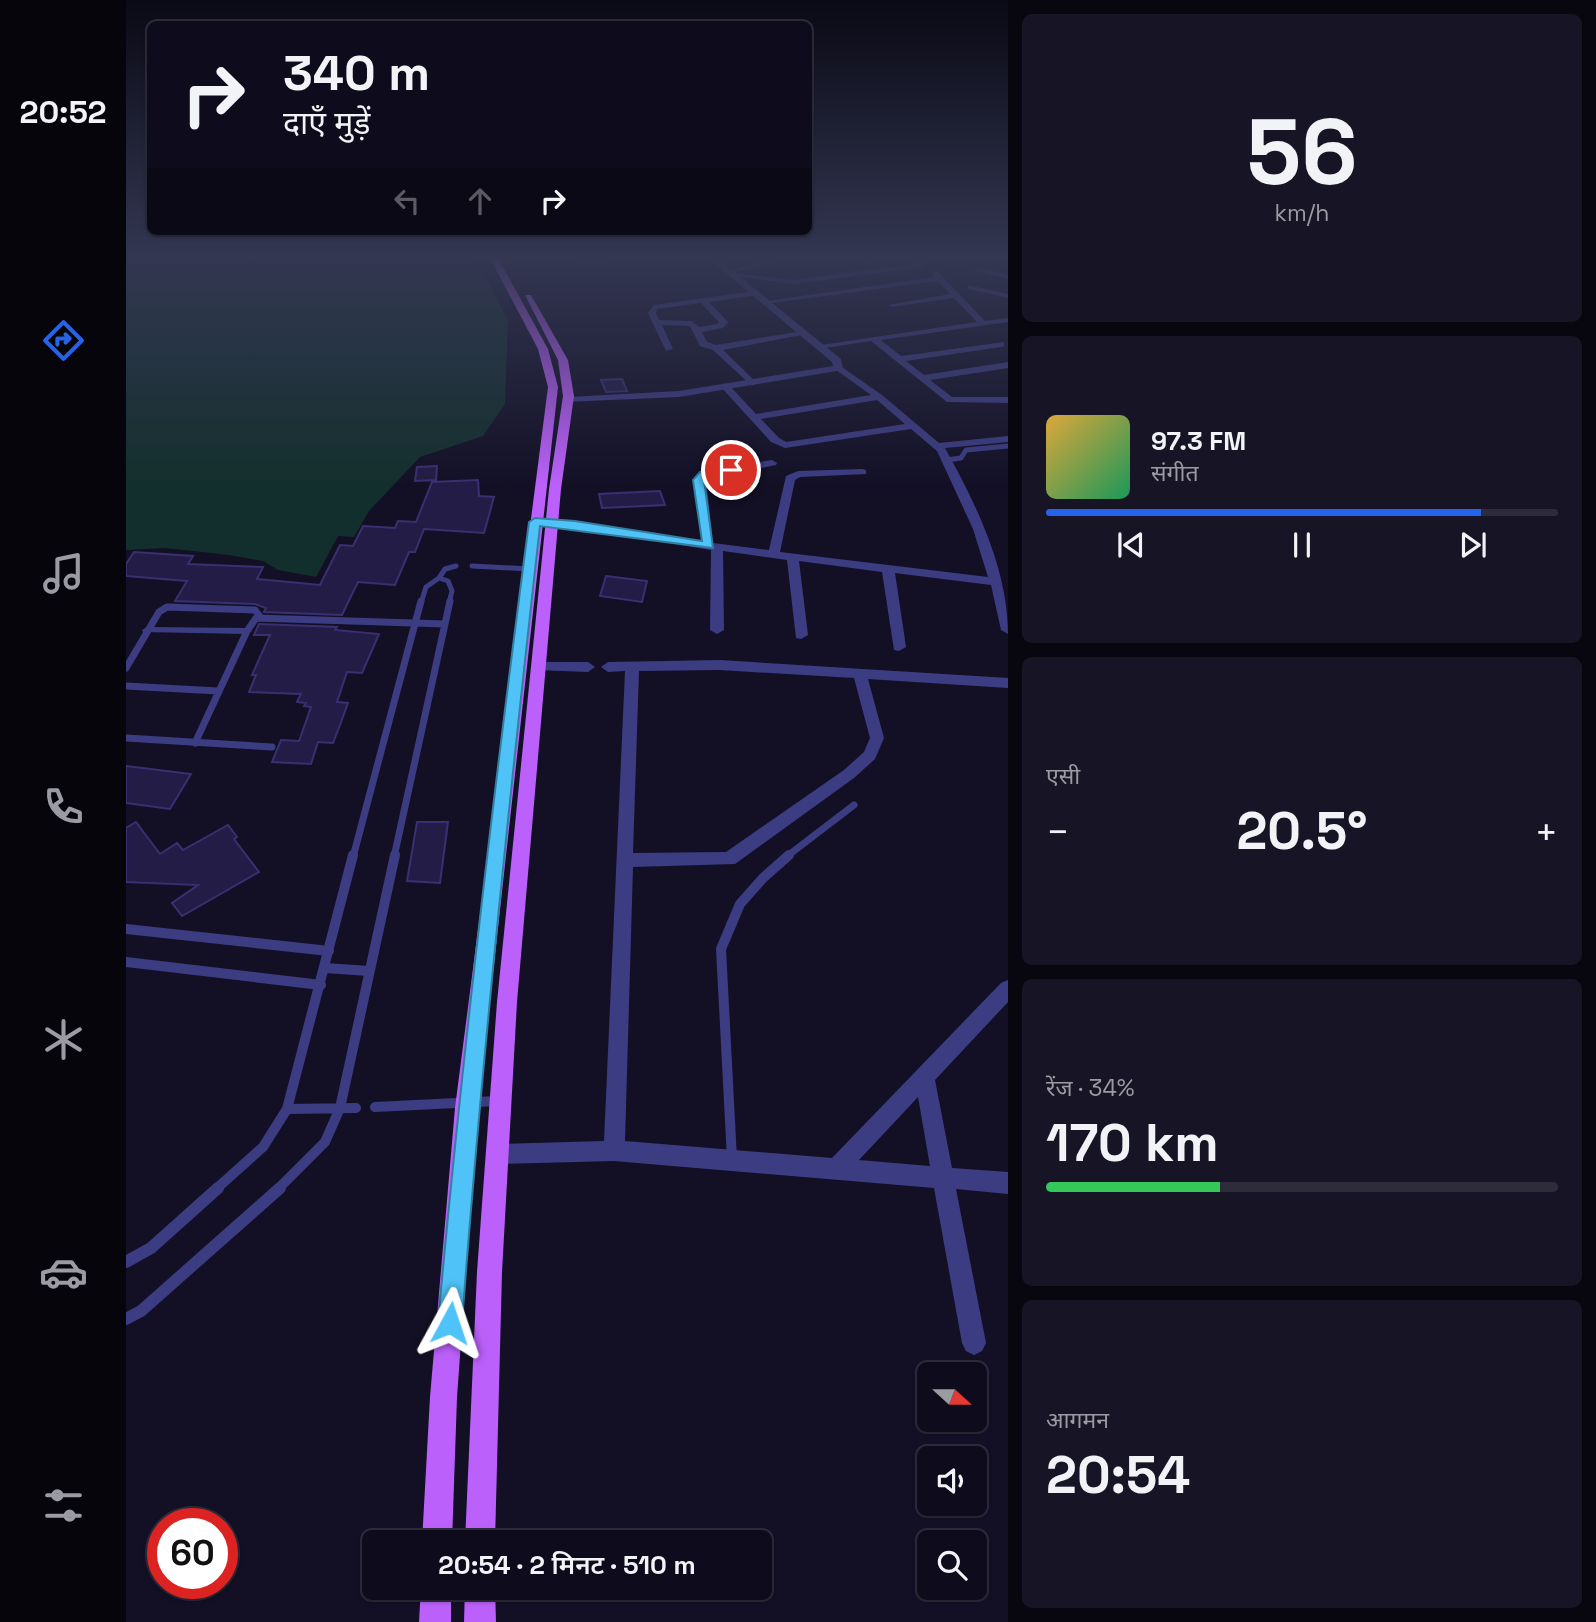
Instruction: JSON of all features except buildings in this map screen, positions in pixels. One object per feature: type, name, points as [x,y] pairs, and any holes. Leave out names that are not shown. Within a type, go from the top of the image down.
[{"type":"main road","points":[[481,1530],[484,1359],[499,1101],[511,945],[541,667],[544,522],[553,387],[549,365],[535,334]]},
{"type":"main road","points":[[438,1530],[446,1364],[468,1102],[490,889],[530,569],[544,522],[568,400],[568,378],[549,334]]},
{"type":"main road","points":[[435,1622],[436,1600]]},
{"type":"main road","points":[[480,1600],[480,1622]]},
{"type":"street","points":[[662,334],[669,349]]},
{"type":"street","points":[[699,334],[703,344],[716,348],[803,334],[837,361],[839,368],[879,397],[937,446],[979,529],[1008,629]]},
{"type":"street","points":[[818,346],[913,334]]},
{"type":"street","points":[[874,339],[950,400],[1008,400]]},
{"type":"street","points":[[899,359],[1001,344]]},
{"type":"street","points":[[716,348],[752,383]]},
{"type":"street","points":[[922,378],[1008,365]]},
{"type":"street","points":[[568,400],[679,394],[839,368]]},
{"type":"street","points":[[726,387],[775,440],[785,445],[914,426]]},
{"type":"street","points":[[753,417],[879,397]]},
{"type":"street","points":[[937,446],[1008,439]]},
{"type":"street","points":[[717,630],[713,546],[700,477],[710,472],[772,463]]},
{"type":"street","points":[[774,554],[790,478],[798,474],[862,472]]},
{"type":"street","points":[[544,522],[996,582]]},
{"type":"street","points":[[793,557],[801,635]]},
{"type":"street","points":[[888,569],[899,647]]},
{"type":"street","points":[[147,630],[247,631]]},
{"type":"street","points":[[608,667],[720,666],[1008,683]]},
{"type":"street","points":[[541,667],[587,667]]},
{"type":"street","points":[[614,1151],[632,667]]},
{"type":"street","points":[[625,860],[729,859],[849,774],[870,754],[877,738],[860,674]]},
{"type":"street","points":[[838,1167],[1008,989]]},
{"type":"street","points":[[924,1076],[974,1343]]},
{"type":"street","points":[[497,1154],[614,1151],[838,1167],[943,1179],[1008,1182]]},
{"type":"lane","points":[[946,460],[961,458],[966,450],[1008,446]]},
{"type":"lane","points":[[126,1262],[151,1248],[263,1147],[287,1108],[414,624],[426,587],[439,578],[441,571],[456,566]]},
{"type":"lane","points":[[472,566],[530,569]]},
{"type":"lane","points":[[126,1319],[141,1311],[303,1167],[325,1142],[340,1108],[445,624],[451,586],[448,581],[439,578]]},
{"type":"lane","points":[[126,668],[159,612],[173,606],[255,611],[261,618]]},
{"type":"lane","points":[[195,743],[252,621],[261,618],[445,624]]},
{"type":"lane","points":[[126,686],[218,691]]},
{"type":"lane","points":[[126,738],[272,747]]},
{"type":"lane","points":[[732,1159],[721,948],[728,926],[740,903],[761,880],[854,804]]},
{"type":"lane","points":[[126,929],[329,951]]},
{"type":"lane","points":[[126,962],[321,985]]},
{"type":"lane","points":[[325,968],[369,971]]},
{"type":"lane","points":[[374,1107],[499,1101]]},
{"type":"lane","points":[[287,1108],[356,1108]]},
{"type":"green space","points":[[126,334],[508,334],[505,404],[483,436],[420,457],[369,511],[354,537],[338,536],[316,577],[278,570],[263,561],[229,555],[165,548],[126,550]]},
{"type":"route","points":[[450,1323],[468,1102],[490,889],[535,522],[575,525],[709,546],[698,480],[710,472],[731,470]]}]
